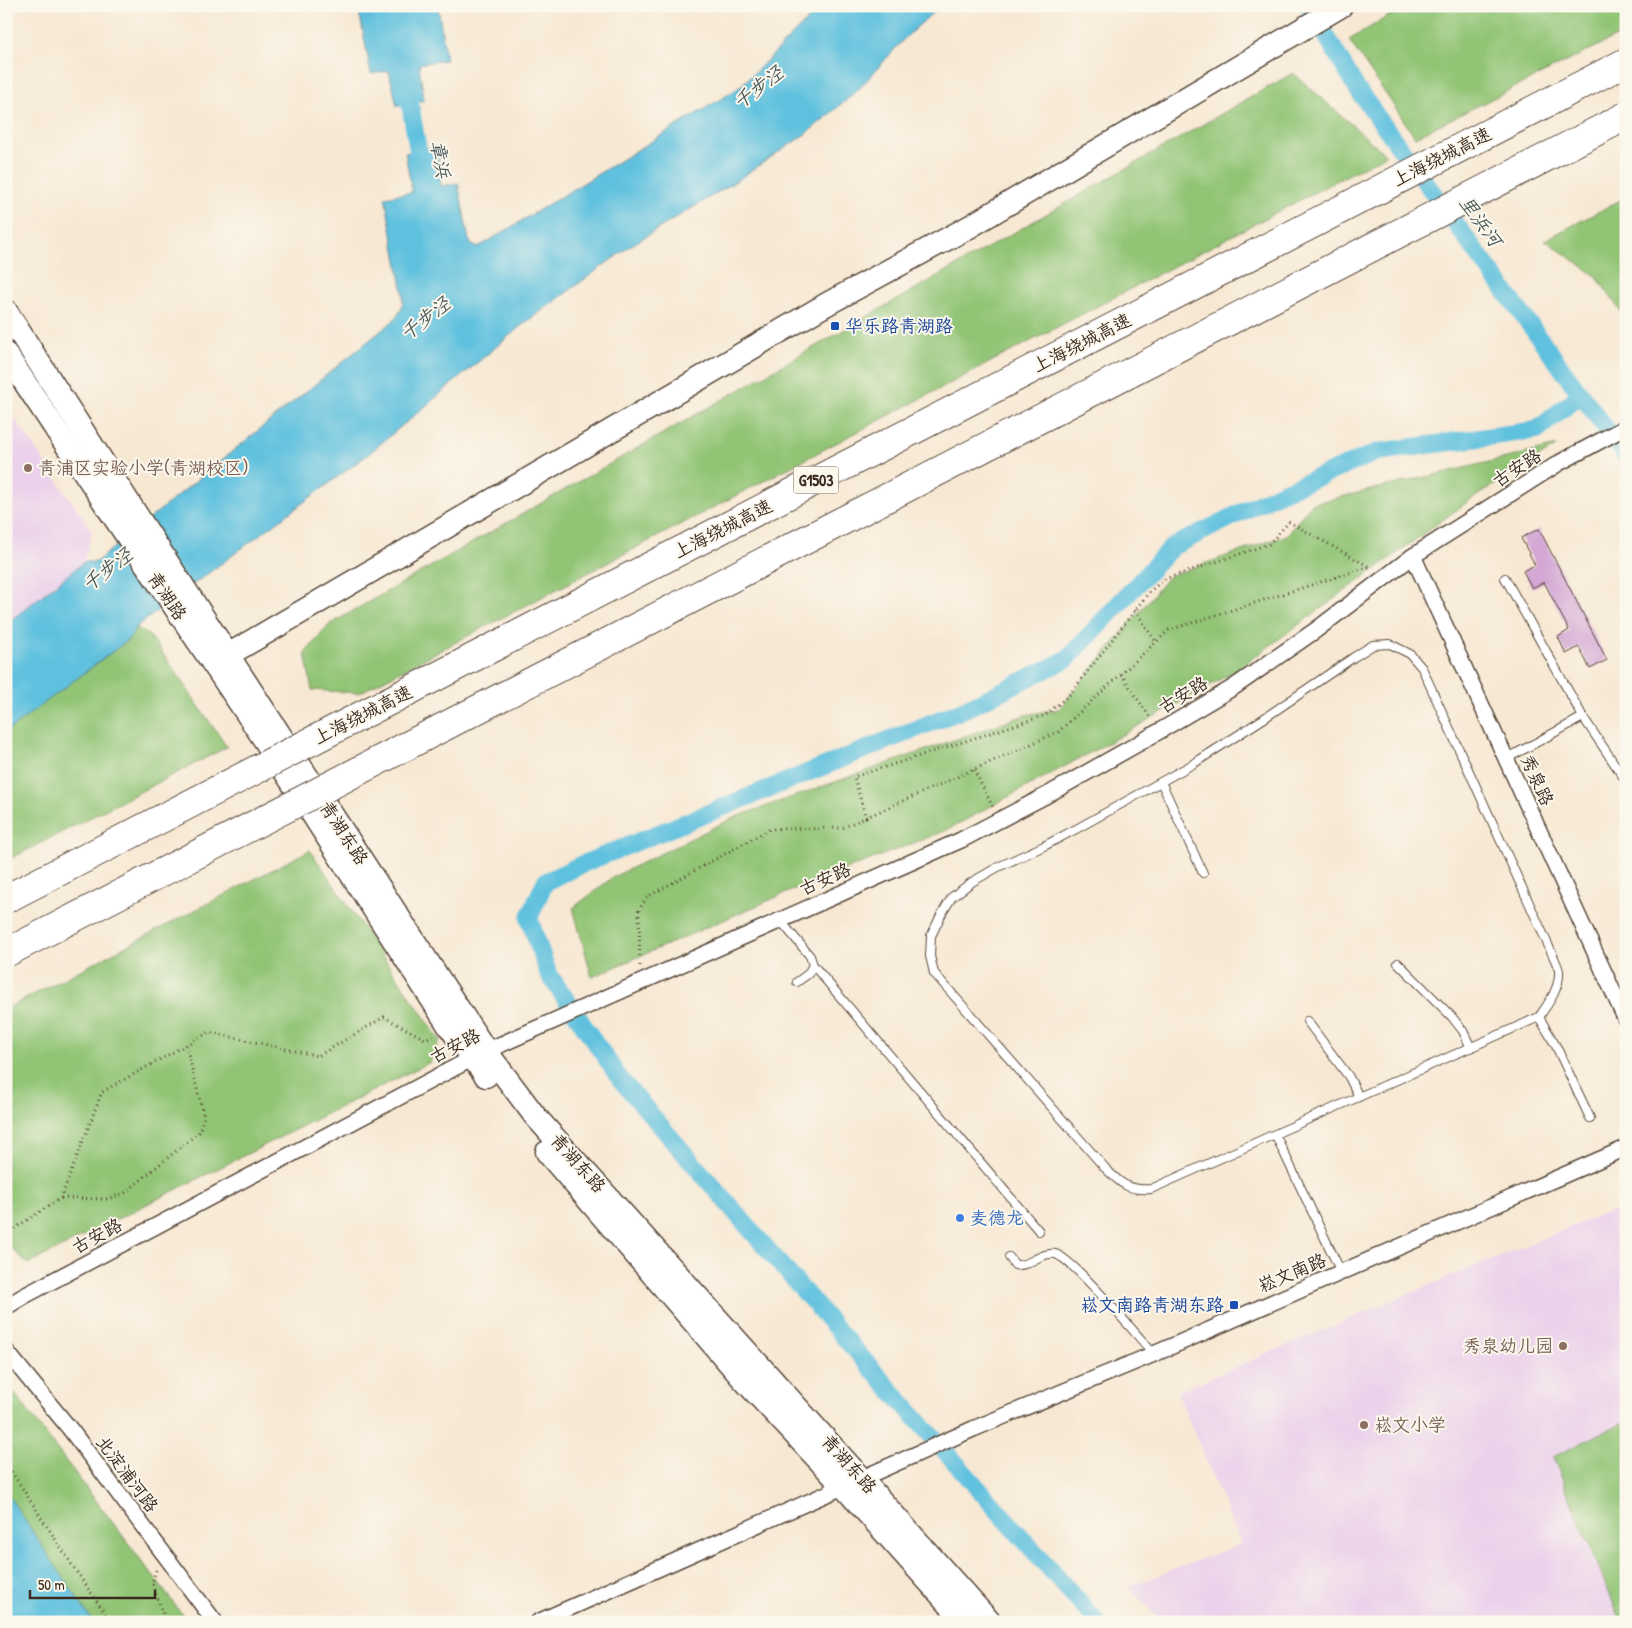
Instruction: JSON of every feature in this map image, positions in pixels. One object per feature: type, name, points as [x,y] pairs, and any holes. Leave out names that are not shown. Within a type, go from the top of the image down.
[{"type":"highway","name":"上海绕城高速","points":[[6,899],[1626,62]]},
{"type":"highway","points":[[6,953],[1626,116]]},
{"type":"main road","points":[[132,526],[196,606],[220,659],[827,304],[969,227],[1341,7]]},
{"type":"main road","name":"青湖路","points":[[6,311],[132,526],[167,596],[220,659]]},
{"type":"main road","name":"青湖路","points":[[6,354],[132,526]]},
{"type":"main road","name":"青湖东路","points":[[220,659],[264,739],[449,1026],[479,1054],[535,1116],[853,1483],[965,1622]]},
{"type":"main road","name":"青湖东路","points":[[220,659],[479,1054]]},
{"type":"main road","name":"青湖东路","points":[[853,1483],[990,1622]]},
{"type":"street","name":"古安路","points":[[6,1307],[479,1054],[961,840],[1047,796],[1234,687],[1316,630],[1413,556],[1559,463],[1626,427]]},
{"type":"street","name":"秀泉路","points":[[1413,556],[1626,1020]]},
{"type":"street","name":"崧文南路","points":[[538,1622],[973,1429],[1154,1354],[1626,1148]]},
{"type":"street","name":"北淀浦河路","points":[[6,1350],[70,1429],[215,1622]]},
{"type":"lane","points":[[1505,578],[1533,631],[1583,717],[1626,781]]},
{"type":"lane","points":[[1390,644],[1410,654],[1422,668],[1555,960],[1559,972],[1557,987],[1549,1002],[1540,1017],[1151,1189],[1138,1190],[1121,1184],[1104,1168],[934,973],[930,956],[931,936],[952,897],[972,882],[998,867],[1078,828],[1160,782],[1238,735],[1373,645],[1390,644]]},
{"type":"lane","points":[[1506,759],[1583,717]]},
{"type":"lane","points":[[1160,782],[1203,873]]},
{"type":"lane","points":[[780,920],[810,956],[813,965],[1039,1231]]},
{"type":"lane","points":[[1398,963],[1452,1017],[1463,1030],[1470,1048]]},
{"type":"lane","points":[[797,982],[808,974],[813,965]]},
{"type":"lane","points":[[1540,1017],[1590,1118]]},
{"type":"lane","points":[[1307,1021],[1349,1076],[1360,1097]]},
{"type":"lane","points":[[1275,1134],[1341,1272]]},
{"type":"lane","points":[[1009,1257],[1015,1265],[1020,1266],[1044,1255],[1055,1254],[1063,1257],[1079,1271],[1154,1354]]},
{"type":"path","points":[[866,818],[854,777],[1046,715],[1070,694],[1150,591],[1165,579],[1269,544],[1290,522],[1368,567],[1383,579]]},
{"type":"path","points":[[640,982],[639,910],[647,897],[770,829],[842,828],[1058,732],[1168,630],[1368,567]]},
{"type":"path","points":[[1135,610],[1156,642]]},
{"type":"path","points":[[1121,674],[1159,731]]},
{"type":"path","points":[[974,770],[999,820]]},
{"type":"path","points":[[61,1198],[102,1092],[209,1032],[318,1056],[384,1017],[426,1039],[449,1026]]},
{"type":"path","points":[[6,1234],[61,1198],[107,1199],[125,1193],[199,1132],[204,1117],[186,1045]]},
{"type":"path","points":[[6,1463],[110,1622]]},
{"type":"path","points":[[162,1553],[152,1583],[166,1622]]},
{"type":"shaded area","name":"青浦区实验小学(青湖校区)","points":[[6,406],[92,531],[84,562],[6,624]]},
{"type":"shaded area","name":"崧文小学","points":[[1626,1208],[1626,1421],[1553,1458],[1621,1622],[1163,1622],[1128,1587],[1241,1544],[1177,1392],[1465,1270],[1600,1215]]},
{"type":"green space","points":[[1405,6],[1626,6],[1626,32],[1415,137],[1349,40]]},
{"type":"green space","points":[[1293,73],[1386,155],[359,693],[312,690],[305,653],[330,624]]},
{"type":"green space","points":[[1626,197],[1626,319],[1596,276],[1545,240]]},
{"type":"green space","points":[[1557,446],[1470,500],[1235,671],[1106,744],[947,830],[793,890],[592,977],[573,908],[613,877],[733,818],[1025,715],[1059,709],[1169,576],[1287,535],[1311,504]]},
{"type":"green space","points":[[136,627],[152,638],[227,747],[6,861],[6,731],[129,639]]},
{"type":"green space","points":[[310,850],[440,1040],[430,1062],[28,1264],[6,1243],[6,1009]]},
{"type":"green space","points":[[6,1382],[188,1622],[6,1622]]},
{"type":"green space","points":[[1626,1421],[1626,1622],[1621,1622],[1553,1457]]},
{"type":"water","points":[[358,6],[438,6],[446,60],[419,64],[424,100],[397,106],[389,71],[371,74]]},
{"type":"water","name":"千步泾","points":[[823,6],[940,6],[905,38],[856,92],[807,133],[733,183],[630,246],[521,326],[366,456],[136,627],[129,639],[6,732],[6,624],[84,562],[96,562],[398,315],[403,301],[403,293],[385,197],[412,192],[405,153],[437,147],[441,186],[458,183],[469,240],[476,247],[482,245],[737,89]]},
{"type":"water","points":[[6,1492],[93,1622],[6,1622]]},
{"type":"building","points":[[1539,529],[1607,660],[1590,669],[1579,647],[1566,654],[1558,637],[1569,630],[1544,582],[1532,588],[1523,571],[1535,565],[1521,538]]},
{"type":"waterway","name":"里浜河","points":[[1309,6],[1357,89],[1626,456]]},
{"type":"waterway","name":"章浜","points":[[406,81],[422,173]]},
{"type":"waterway","points":[[1097,1622],[840,1333],[620,1079],[548,973],[529,918],[545,882],[585,863],[965,709],[1067,659],[1172,547],[1278,494],[1378,452],[1537,430],[1581,394]]},
{"type":"place","name":"华乐路青湖路","points":[[835,326]]},
{"type":"place","name":"青浦区实验小学(青湖校区)","points":[[28,468]]},
{"type":"place","name":"麦德龙","points":[[960,1218]]},
{"type":"place","name":"崧文南路青湖东路","points":[[1234,1305]]},
{"type":"place","name":"秀泉幼儿园","points":[[1563,1346]]},
{"type":"place","name":"崧文小学","points":[[1364,1425]]}]
